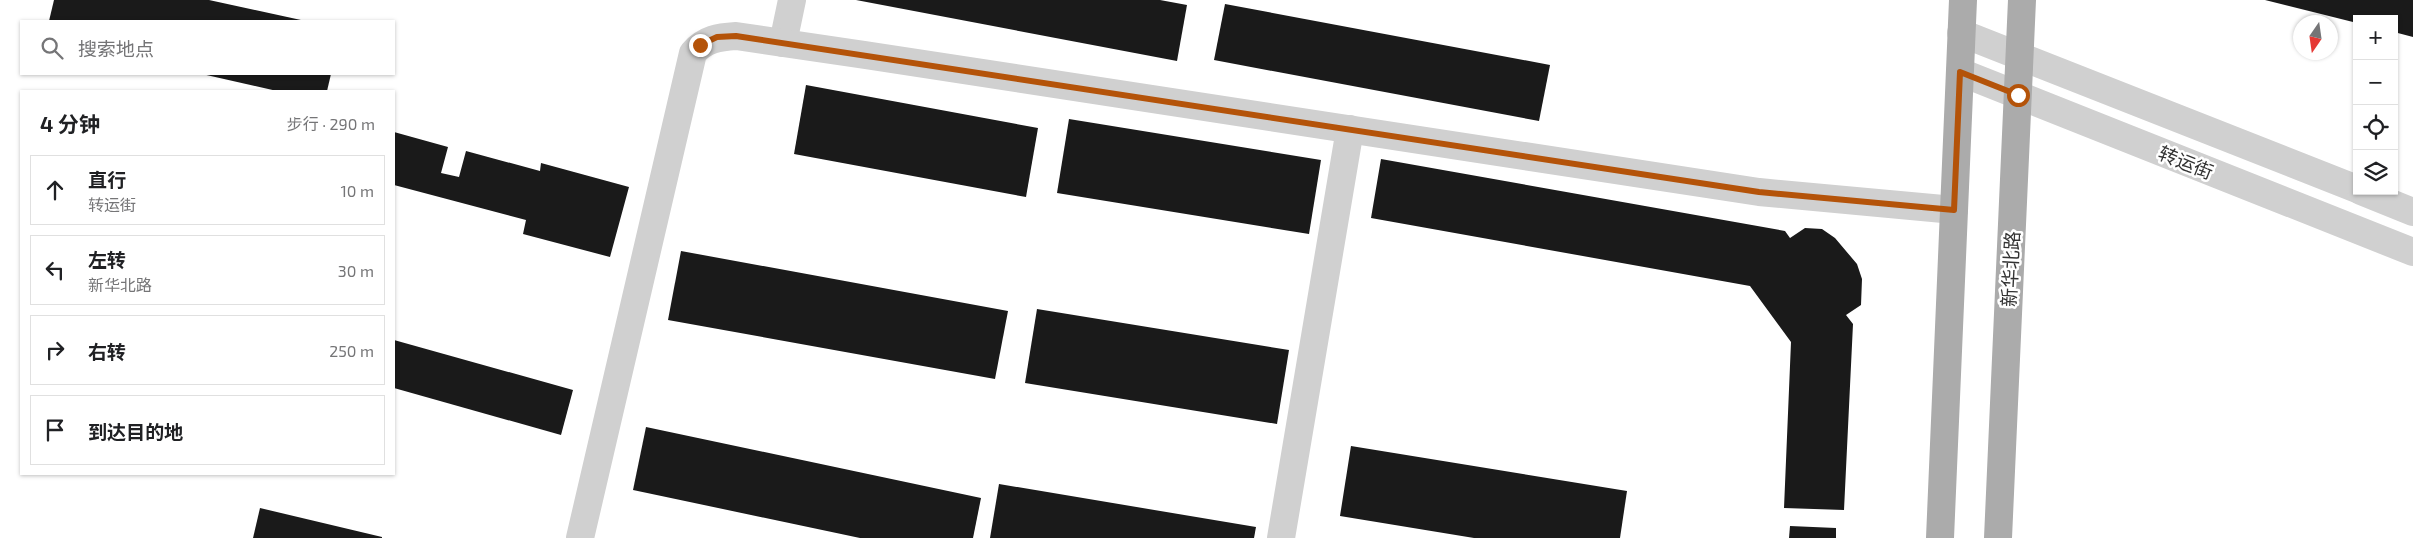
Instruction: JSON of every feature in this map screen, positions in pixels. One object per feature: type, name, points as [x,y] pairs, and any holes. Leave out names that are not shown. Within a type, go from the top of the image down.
[{"type":"main road","points":[[1940,538],[1963,0]]},
{"type":"main road","name":"新华北路","points":[[1998,538],[2022,0]]},
{"type":"street","points":[[783,44],[792,0]]},
{"type":"street","name":"转运街","points":[[1961,33],[2353,187]]},
{"type":"street","points":[[580,538],[693,53],[700,45],[717,37],[736,36],[1759,192],[1954,210]]},
{"type":"street","name":"转运街","points":[[1960,72],[2413,252]]},
{"type":"street","points":[[1281,538],[1350,129]]},
{"type":"street","points":[[2371,195],[2413,212]]},
{"type":"building","points":[[54,0],[209,0],[301,20],[49,20]]},
{"type":"building","points":[[856,0],[1160,0],[1187,5],[1177,61]]},
{"type":"building","points":[[2265,0],[2413,0],[2413,37],[2398,33],[2398,15],[2353,15],[2353,22],[2338,18],[2338,15],[2325,15]]},
{"type":"building","points":[[1225,4],[1550,65],[1539,121],[1214,60]]},
{"type":"building","points":[[206,75],[331,75],[327,90],[273,90]]},
{"type":"building","points":[[806,85],[1038,128],[1026,197],[794,154]]},
{"type":"building","points":[[1069,119],[1321,160],[1309,234],[1057,193]]},
{"type":"building","points":[[395,132],[448,147],[441,173],[459,177],[466,151],[540,171],[541,163],[629,187],[610,257],[523,234],[526,220],[395,185]]},
{"type":"building","points":[[1381,159],[1785,231],[1790,238],[1805,228],[1822,229],[1835,238],[1857,264],[1862,279],[1861,305],[1846,315],[1853,324],[1844,510],[1784,508],[1791,342],[1750,286],[1371,218]]},
{"type":"building","points":[[681,251],[1008,311],[995,379],[668,320]]},
{"type":"building","points":[[1037,309],[1289,350],[1277,424],[1025,383]]},
{"type":"building","points":[[395,340],[573,390],[561,435],[395,388]]},
{"type":"building","points":[[646,427],[981,498],[973,538],[860,538],[633,490]]},
{"type":"building","points":[[1351,446],[1627,491],[1620,538],[1474,538],[1340,516]]},
{"type":"building","points":[[999,484],[1256,527],[1254,538],[990,538]]},
{"type":"building","points":[[260,508],[382,537],[382,538],[253,538]]},
{"type":"building","points":[[1790,526],[1836,528],[1836,538],[1789,538]]},
{"type":"route","points":[[700,45],[717,37],[736,36],[1759,192],[1954,210],[1960,72],[2018,95]]}]
